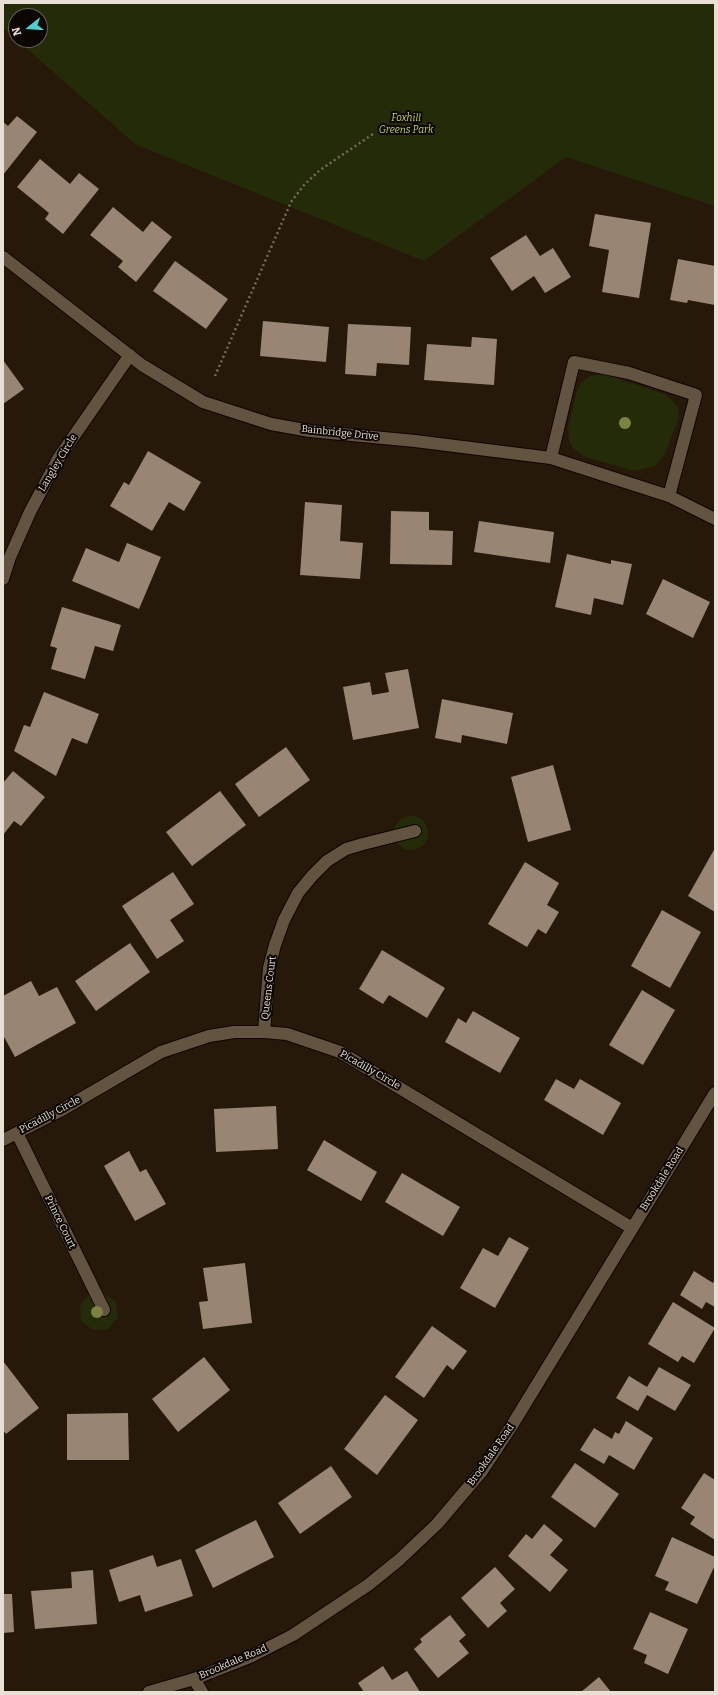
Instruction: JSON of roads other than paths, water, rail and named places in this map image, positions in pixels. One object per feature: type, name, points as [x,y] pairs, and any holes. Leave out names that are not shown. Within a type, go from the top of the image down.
[{"type":"street","name":"Bainbridge Drive","points":[[3,257],[142,365],[203,402],[271,424],[310,431],[415,441],[551,458],[669,496],[715,519]]},
{"type":"street","name":"Langley Circle","points":[[3,579],[10,557],[30,512],[58,459],[130,356]]},
{"type":"street","points":[[551,458],[574,362],[629,373],[696,395],[669,496]]},
{"type":"street","name":"Queens Court","points":[[264,1032],[269,968],[284,920],[298,893],[312,876],[327,862],[346,850],[363,844],[415,831]]},
{"type":"street","name":"Picadilly Circle","points":[[3,1140],[60,1111],[161,1052],[209,1036],[234,1032],[287,1034],[340,1052],[632,1228]]},
{"type":"street","name":"Brookdale Road","points":[[149,1692],[194,1678],[250,1657],[293,1634],[329,1612],[368,1585],[399,1560],[437,1524],[482,1471],[511,1427],[715,1093]]},
{"type":"street","name":"Prince Court","points":[[17,1134],[104,1310]]},
{"type":"street","points":[[194,1678],[202,1692]]},
{"type":"park label","name":"Foxhill Greens Park","points":[[406,124]]}]
